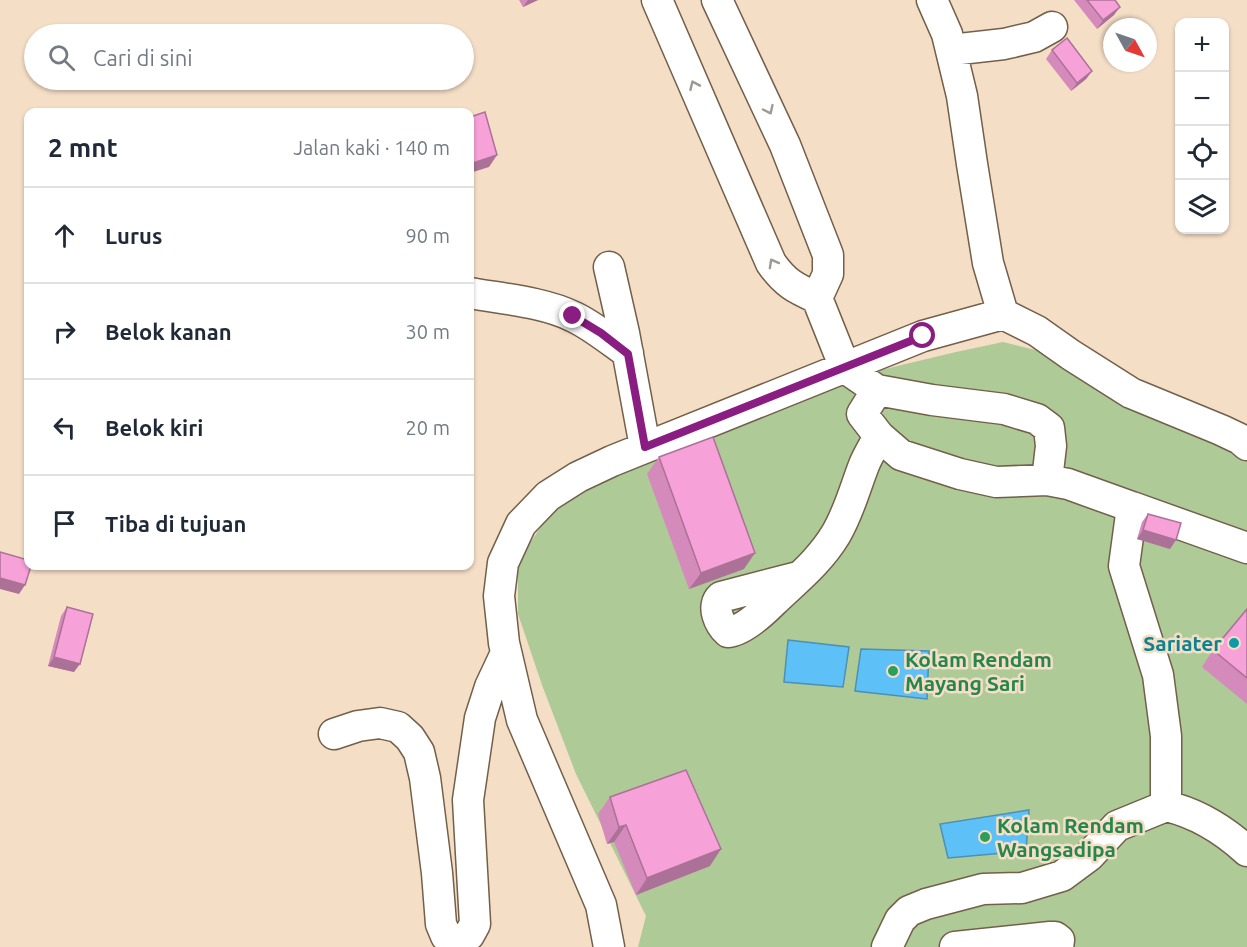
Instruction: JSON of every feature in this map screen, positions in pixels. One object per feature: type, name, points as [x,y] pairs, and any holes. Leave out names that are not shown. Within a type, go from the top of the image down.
[{"type":"street","points":[[657,0],[771,263],[781,277],[797,289],[817,298],[845,368],[877,390],[1004,409],[1037,418],[1049,428],[1051,446],[1047,480]]},
{"type":"street","points":[[717,0],[785,145],[828,255],[828,274],[817,298]]},
{"type":"street","points":[[932,0],[947,34],[962,96],[988,263],[1003,314]]},
{"type":"street","points":[[951,50],[1004,44],[1034,37],[1052,27]]},
{"type":"street","points":[[609,267],[645,447]]},
{"type":"street","points":[[474,294],[543,306],[573,316],[601,333],[628,354]]},
{"type":"street","points":[[609,947],[601,905],[522,720],[504,643],[498,596],[502,563],[521,524],[548,496],[586,473],[645,447],[923,336],[1003,314],[1037,331],[1131,393],[1244,437]]},
{"type":"street","points":[[877,390],[862,414],[879,436],[901,454],[960,474],[996,482],[1047,480],[1068,484],[1247,548]]},
{"type":"street","points":[[798,577],[813,565],[836,534],[852,500],[864,464],[879,436]]},
{"type":"street","points":[[1132,507],[1124,566],[1158,675],[1166,736],[1166,806]]},
{"type":"street","points":[[334,734],[358,726],[380,723],[398,727],[410,738],[419,752],[425,778],[441,924],[446,936],[457,942],[469,935],[475,924],[468,800],[480,718],[489,687],[506,653]]},
{"type":"street","points":[[887,947],[900,920],[909,911],[982,889],[1022,888],[1062,876],[1089,856],[1117,826],[1166,806],[1203,819],[1247,851]]},
{"type":"street","points":[[955,947],[1050,937],[1059,940],[1058,947]]},
{"type":"green space","points":[[1003,342],[1060,356],[1247,453],[1247,947],[638,947],[646,916],[576,774],[542,685],[518,614],[518,561],[544,522],[585,478],[722,433],[773,406],[839,380]]},
{"type":"water","points":[[788,640],[849,647],[843,687],[784,682]]},
{"type":"water","name":"Kolam Rendam Mayang Sari","points":[[861,649],[929,651],[927,699],[855,691]]},
{"type":"water","name":"Kolam Rendam Wangsadipa","points":[[1029,810],[1026,851],[948,858],[940,824]]},
{"type":"building","points":[[1087,0],[1115,0],[1120,7],[1103,20]]},
{"type":"building","points":[[1067,38],[1092,71],[1077,83],[1052,50]]},
{"type":"building","points":[[485,112],[497,155],[474,163],[474,116]]},
{"type":"building","points":[[713,437],[755,553],[701,573],[659,457]]},
{"type":"building","points":[[1148,514],[1181,523],[1176,540],[1143,530]]},
{"type":"building","points":[[0,552],[24,559],[24,570],[30,570],[25,585],[0,578]]},
{"type":"building","points":[[67,607],[93,614],[80,664],[54,657]]},
{"type":"building","points":[[1247,609],[1247,678],[1213,650]]},
{"type":"building","points":[[686,770],[721,849],[647,878],[626,825],[619,827],[610,797]]},
{"type":"place","name":"Sariater","points":[[1234,643]]},
{"type":"place","name":"Kolam Rendam Mayang Sari","points":[[893,671]]},
{"type":"place","name":"Kolam Rendam Wangsadipa","points":[[985,837]]},
{"type":"route","points":[[573,316],[601,333],[628,354],[645,447],[923,336]]}]
